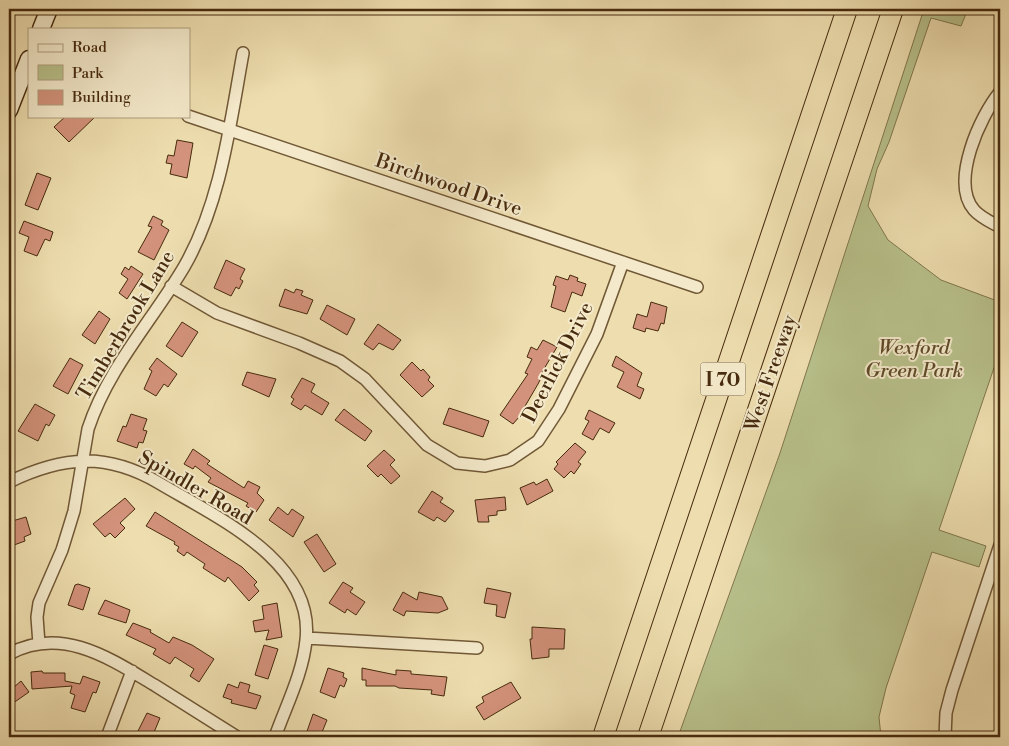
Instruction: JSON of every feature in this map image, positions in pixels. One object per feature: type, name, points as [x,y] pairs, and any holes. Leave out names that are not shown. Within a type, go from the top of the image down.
[{"type":"highway","name":"I 70","points":[[603,737],[847,9]]},
{"type":"highway","name":"West Freeway","points":[[648,737],[893,9]]},
{"type":"main road","points":[[41,28],[49,9]]},
{"type":"main road","points":[[9,110],[28,61]]},
{"type":"street","name":"Timberbrook Lane","points":[[40,644],[37,616],[40,603],[69,527],[88,429],[99,400],[120,361],[184,265],[208,214],[228,130],[243,53]]},
{"type":"street","points":[[1000,92],[985,114],[965,173],[965,187],[973,210],[1000,227]]},
{"type":"street","name":"Birchwood Drive","points":[[190,117],[697,287]]},
{"type":"street","name":"Deerlick Drive","points":[[171,286],[217,313],[299,343],[340,361],[366,379],[427,445],[457,463],[485,466],[510,460],[538,441],[544,433],[559,409],[597,334],[623,262]]},
{"type":"street","name":"Spindler Road","points":[[9,482],[46,466],[83,460],[117,465],[145,474],[253,541],[280,563],[291,578],[304,607],[307,638],[303,660],[274,737]]},
{"type":"street","points":[[945,737],[946,713],[952,690],[1000,545]]},
{"type":"street","points":[[307,638],[476,648]]},
{"type":"street","points":[[9,654],[40,644],[61,642],[84,647],[119,663],[236,737]]},
{"type":"street","points":[[107,737],[132,672]]},
{"type":"green space","name":"Wexford Green Park","points":[[924,9],[968,9],[961,26],[931,18],[889,142],[877,169],[868,206],[888,240],[941,280],[1000,302],[1000,350],[939,530],[986,546],[979,567],[932,552],[886,688],[879,717],[881,737],[678,737],[780,453]]},
{"type":"building","points":[[64,118],[94,118],[69,142],[54,127]]},
{"type":"building","points":[[177,140],[193,143],[187,178],[170,174],[172,164],[166,163],[168,155],[174,156]]},
{"type":"building","points":[[37,173],[51,178],[38,210],[25,205]]},
{"type":"building","points":[[153,216],[163,221],[161,225],[169,230],[154,260],[138,252],[152,227],[148,226]]},
{"type":"building","points":[[24,221],[53,232],[50,241],[45,239],[37,256],[24,251],[29,237],[19,233]]},
{"type":"building","points":[[226,260],[245,269],[240,279],[243,281],[239,289],[236,287],[231,296],[214,288]]},
{"type":"building","points":[[131,266],[143,274],[127,299],[119,293],[128,279],[121,274],[125,267],[129,270]]},
{"type":"building","points":[[570,275],[578,278],[577,281],[586,284],[582,296],[572,292],[565,312],[551,307],[556,286],[553,285],[556,276],[568,280]]},
{"type":"building","points":[[285,289],[294,293],[296,289],[303,291],[301,295],[313,300],[307,314],[279,306]]},
{"type":"building","points":[[651,302],[667,307],[664,324],[661,323],[658,331],[646,328],[645,332],[633,328],[637,314],[647,317]]},
{"type":"building","points":[[327,305],[355,319],[347,335],[320,319]]},
{"type":"building","points":[[99,311],[110,319],[95,344],[82,335]]},
{"type":"building","points":[[182,322],[198,332],[182,357],[166,346]]},
{"type":"building","points":[[378,324],[401,340],[393,350],[379,343],[373,350],[364,344]]},
{"type":"building","points":[[543,340],[557,347],[524,408],[526,409],[513,424],[500,415],[528,374],[525,373],[532,359],[527,357],[531,347],[537,350]]},
{"type":"building","points":[[616,356],[642,373],[637,386],[644,389],[640,399],[617,387],[624,372],[612,366]]},
{"type":"building","points":[[70,358],[83,365],[68,394],[53,386]]},
{"type":"building","points":[[157,358],[177,374],[168,387],[164,384],[156,396],[144,389],[152,371],[149,369]]},
{"type":"building","points":[[412,362],[421,371],[423,369],[430,377],[428,380],[434,386],[422,397],[400,375]]},
{"type":"building","points":[[247,372],[276,379],[269,397],[242,385]]},
{"type":"building","points":[[302,378],[315,384],[311,392],[329,403],[322,415],[305,405],[301,410],[291,404],[294,399],[291,397]]},
{"type":"building","points":[[35,404],[55,415],[49,426],[46,424],[38,441],[18,431]]},
{"type":"building","points":[[449,408],[489,421],[483,437],[443,424]]},
{"type":"building","points":[[344,409],[372,431],[365,441],[335,420]]},
{"type":"building","points":[[589,410],[615,423],[609,433],[600,428],[593,440],[582,434],[589,421],[585,419]]},
{"type":"building","points":[[131,414],[147,419],[143,430],[147,431],[143,443],[139,442],[137,448],[117,441],[123,426],[126,427]]},
{"type":"building","points":[[575,443],[586,452],[578,462],[581,464],[574,474],[571,471],[564,478],[554,469],[558,464],[556,462]]},
{"type":"building","points":[[193,449],[210,461],[207,464],[244,488],[248,481],[260,487],[257,493],[264,500],[256,512],[246,506],[248,503],[208,482],[211,478],[195,466],[193,469],[184,464]]},
{"type":"building","points":[[384,450],[395,460],[390,465],[400,476],[391,484],[381,474],[378,477],[367,466]]},
{"type":"building","points":[[547,479],[553,491],[527,505],[520,488],[534,482],[536,485]]},
{"type":"building","points":[[432,491],[443,498],[440,502],[454,511],[445,522],[437,517],[434,521],[418,512]]},
{"type":"building","points":[[505,497],[506,510],[497,511],[497,515],[488,516],[489,522],[478,522],[475,500]]},
{"type":"building","points":[[125,498],[135,509],[120,523],[125,528],[115,538],[110,533],[105,537],[93,524]]},
{"type":"building","points":[[278,507],[288,515],[292,509],[304,517],[293,537],[269,520]]},
{"type":"building","points":[[155,512],[242,567],[257,582],[254,585],[259,591],[249,601],[228,577],[225,582],[203,568],[205,564],[187,552],[184,556],[177,551],[179,547],[174,544],[175,542],[146,526]]},
{"type":"building","points":[[26,517],[31,534],[24,537],[25,541],[14,545],[12,540],[9,541],[9,522]]},
{"type":"building","points":[[317,534],[336,564],[324,572],[304,542]]},
{"type":"building","points":[[343,582],[353,588],[350,592],[365,602],[356,615],[347,609],[345,613],[329,603]]},
{"type":"building","points":[[78,584],[90,588],[83,610],[68,605],[75,585]]},
{"type":"building","points":[[487,588],[511,593],[505,618],[496,616],[497,605],[484,603]]},
{"type":"building","points":[[403,592],[417,600],[419,592],[442,597],[448,609],[438,613],[406,611],[404,616],[393,610]]},
{"type":"building","points":[[105,600],[130,610],[126,623],[98,614]]},
{"type":"building","points":[[277,603],[282,637],[266,640],[269,630],[255,632],[253,621],[264,619],[262,606]]},
{"type":"building","points":[[133,623],[151,630],[150,632],[169,643],[173,637],[192,645],[214,659],[199,682],[190,676],[194,669],[175,657],[170,664],[153,654],[156,649],[126,635]]},
{"type":"building","points":[[532,627],[565,629],[564,649],[549,649],[549,657],[532,659],[530,639],[532,639]]},
{"type":"building","points":[[264,645],[278,649],[268,679],[255,675]]},
{"type":"building","points":[[328,668],[344,673],[343,677],[347,679],[344,687],[340,685],[335,698],[320,692]]},
{"type":"building","points":[[362,668],[396,675],[396,670],[411,671],[411,674],[447,677],[444,696],[431,694],[432,690],[399,688],[395,686],[366,686],[366,680],[362,680]]},
{"type":"building","points":[[42,671],[43,673],[65,673],[65,681],[80,684],[83,676],[100,682],[96,693],[93,692],[85,712],[71,708],[75,695],[70,693],[72,686],[32,689],[31,672]]},
{"type":"building","points":[[9,680],[14,687],[21,681],[29,692],[9,706]]},
{"type":"building","points":[[240,682],[250,685],[248,692],[261,696],[256,709],[231,703],[232,700],[223,697],[228,684],[238,688]]},
{"type":"building","points":[[511,682],[521,698],[484,720],[476,707],[484,702],[482,697]]},
{"type":"building","points":[[147,713],[160,718],[152,737],[137,733]]},
{"type":"building","points":[[313,714],[327,720],[320,737],[305,737]]}]
